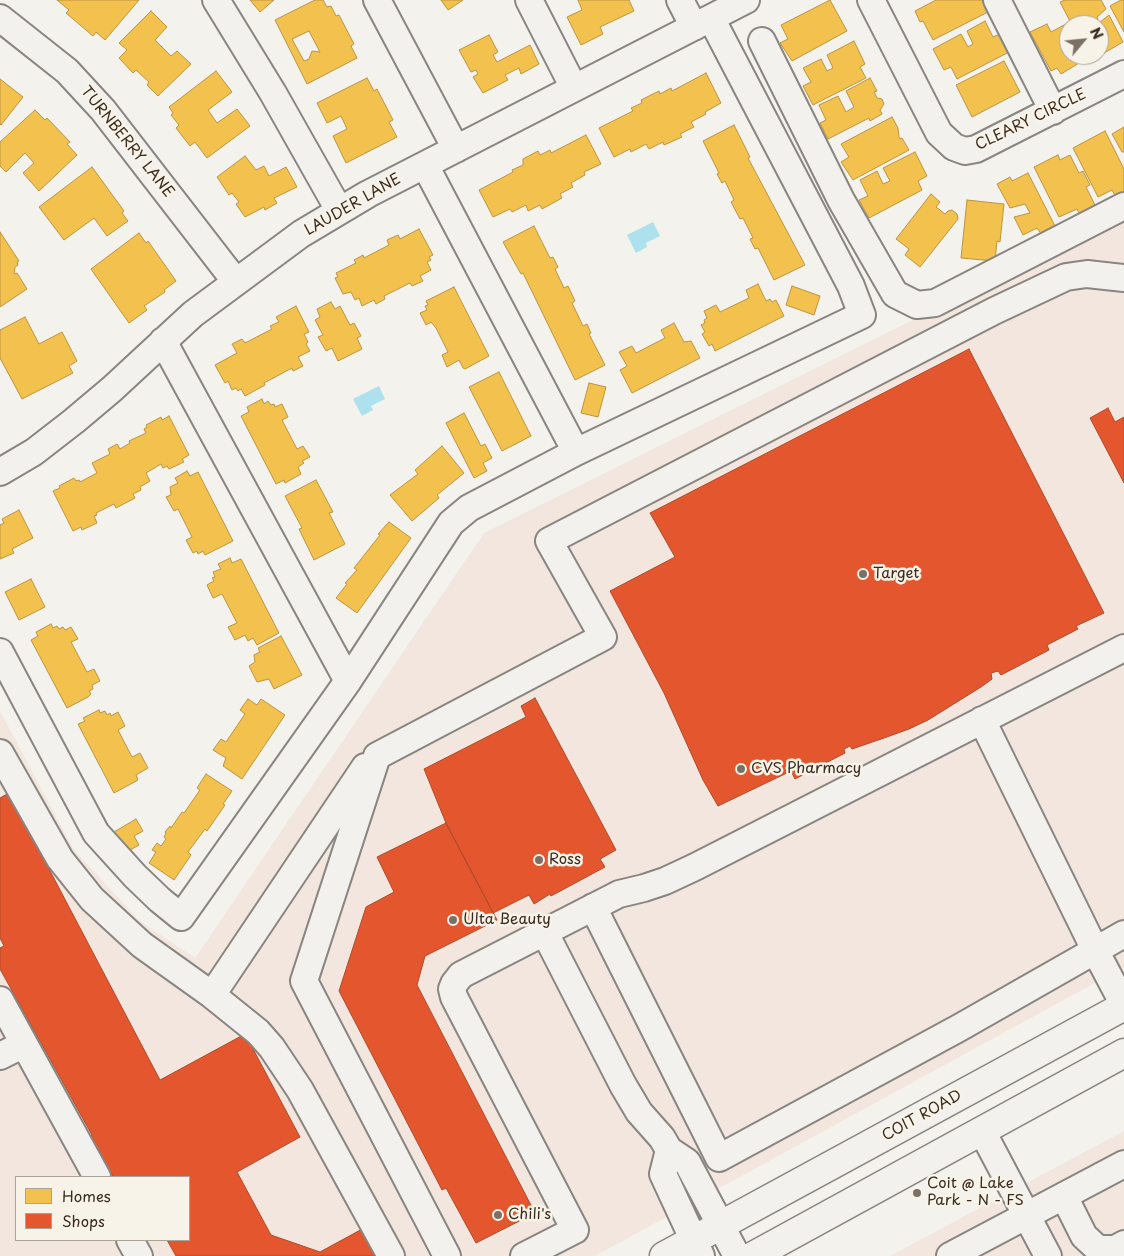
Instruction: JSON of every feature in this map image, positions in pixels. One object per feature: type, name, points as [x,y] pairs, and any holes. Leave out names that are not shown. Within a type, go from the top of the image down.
[{"type":"main road","name":"COIT ROAD","points":[[664,1256],[698,1248],[720,1226],[1124,1005]]},
{"type":"main road","points":[[753,1256],[1124,1053]]},
{"type":"street","points":[[216,0],[274,93],[339,210]]},
{"type":"street","points":[[377,0],[456,149]]},
{"type":"street","points":[[529,0],[574,88]]},
{"type":"street","points":[[0,652],[96,833],[135,876],[181,917],[348,681],[451,523],[469,508],[576,452],[862,314],[851,286],[702,23],[680,0]]},
{"type":"street","name":"LAUDER LANE","points":[[2,467],[34,452],[74,421],[193,314],[301,234],[339,210],[746,0]]},
{"type":"street","name":"CLEARY CIRCLE","points":[[871,0],[939,133],[954,147],[965,151],[976,149],[1124,74]]},
{"type":"street","points":[[1005,2],[1053,110]]},
{"type":"street","name":"TURNBERRY LANE","points":[[0,18],[67,71],[103,110],[236,282]]},
{"type":"street","points":[[762,41],[841,200],[895,294],[917,305],[935,303],[1124,206]]},
{"type":"street","points":[[425,165],[576,452]]},
{"type":"street","points":[[212,996],[365,767],[377,756],[603,638],[549,541],[994,311],[1066,276],[1087,274],[1124,278]]},
{"type":"street","points":[[164,341],[348,681]]},
{"type":"street","points":[[524,1256],[574,1230],[454,997],[452,990],[456,979],[593,906],[619,894],[644,888],[688,870],[1124,648]]},
{"type":"street","points":[[982,720],[1124,1005]]},
{"type":"street","points":[[0,754],[60,859],[92,899],[142,945],[258,1032],[287,1067],[391,1256]]},
{"type":"street","points":[[377,756],[304,981],[447,1256]]},
{"type":"street","points":[[593,906],[719,1158],[967,1024],[1124,934]]},
{"type":"street","points":[[544,932],[623,1085],[639,1112],[662,1138],[669,1150],[687,1162],[736,1256]]},
{"type":"street","points":[[0,1000],[95,1176]]},
{"type":"street","points":[[0,1056],[24,1044]]},
{"type":"street","points":[[982,1131],[1048,1256]]},
{"type":"street","points":[[669,1150],[663,1174],[698,1248]]},
{"type":"street","points":[[950,1256],[1124,1164]]},
{"type":"street","points":[[1064,1196],[1084,1236],[1098,1250],[1115,1249],[1124,1244]]},
{"type":"street","points":[[131,1241],[139,1256]]},
{"type":"shaded area","points":[[1124,215],[1124,967],[595,1256],[0,1256],[0,711],[74,850],[140,921],[195,958],[484,533]]},
{"type":"shaded area","points":[[1124,1131],[1124,1256],[890,1256]]},
{"type":"water","points":[[653,222],[660,236],[646,243],[647,247],[636,253],[627,235]]},
{"type":"water","points":[[379,386],[385,399],[371,406],[373,410],[362,416],[353,399]]},
{"type":"building: Homes","points":[[57,0],[139,0],[105,40],[96,32],[93,36],[66,13],[69,10]]},
{"type":"building: Homes","points":[[250,0],[274,0],[260,12]]},
{"type":"building: Homes","points":[[315,0],[323,0],[327,7],[331,6],[336,16],[339,15],[354,44],[351,46],[357,58],[307,84],[275,20]],"holes":[[[309,31],[320,52],[312,51],[309,59],[304,61],[292,39]]]},
{"type":"building: Homes","points":[[441,0],[463,0],[448,10]]},
{"type":"building: Homes","points":[[578,0],[629,0],[634,11],[600,27],[603,34],[581,45],[567,17],[582,10]]},
{"type":"building: Homes","points":[[830,0],[847,31],[792,61],[780,43],[788,39],[781,25]]},
{"type":"building: Homes","points":[[936,0],[982,0],[988,12],[933,40],[923,21],[920,22],[915,11]]},
{"type":"building: Homes","points":[[1065,0],[1101,0],[1106,9],[1099,15],[1067,15],[1060,2]]},
{"type":"building: Homes","points":[[1124,0],[1124,32],[1110,6]]},
{"type":"building: Homes","points":[[151,11],[167,27],[155,40],[171,56],[177,51],[191,64],[158,96],[147,85],[149,82],[136,70],[133,73],[119,58],[127,50],[119,43]]},
{"type":"building: Homes","points":[[1109,15],[1123,42],[1109,50]]},
{"type":"building: Homes","points":[[985,21],[993,37],[1000,34],[1009,52],[957,79],[951,67],[944,70],[933,49],[961,34],[968,47],[973,44],[967,31]]},
{"type":"building: Homes","points":[[1047,24],[1051,32],[1059,28],[1059,65],[1076,65],[1061,74],[1057,68],[1051,71],[1030,32]]},
{"type":"building: Homes","points":[[489,35],[498,52],[493,55],[497,62],[530,45],[539,64],[521,74],[519,68],[505,75],[508,80],[483,93],[473,77],[478,74],[476,70],[471,72],[459,50]]},
{"type":"building: Homes","points":[[854,41],[865,64],[860,67],[866,78],[813,105],[803,86],[811,82],[803,68],[821,59],[827,71],[833,68],[827,55]]},
{"type":"building: Homes","points":[[1004,61],[1020,92],[972,117],[956,85]]},
{"type":"building: Homes","points":[[216,71],[232,92],[208,110],[217,123],[237,109],[250,126],[207,158],[195,142],[190,146],[176,128],[179,125],[171,115],[173,113],[169,107]]},
{"type":"building: Homes","points":[[706,73],[721,103],[691,122],[694,127],[680,134],[682,137],[664,145],[663,142],[649,149],[646,144],[631,152],[630,149],[614,157],[599,128],[633,111],[631,108],[642,103],[641,100],[659,91],[660,94],[671,88],[672,91]]},
{"type":"building: Homes","points":[[367,78],[374,91],[377,89],[393,120],[389,122],[397,137],[346,163],[333,136],[347,129],[341,116],[327,123],[317,103]]},
{"type":"building: Homes","points":[[870,78],[877,91],[874,92],[877,98],[882,99],[884,104],[880,110],[882,114],[870,121],[869,118],[828,139],[820,123],[826,120],[819,105],[838,96],[846,112],[854,107],[846,91]]},
{"type":"building: Homes","points":[[0,79],[23,97],[1,125],[0,124]]},
{"type":"building: Homes","points":[[35,110],[45,120],[47,118],[70,142],[67,144],[77,155],[39,191],[23,173],[34,163],[25,153],[6,172],[0,166],[0,142]]},
{"type":"building: Homes","points":[[892,117],[898,128],[900,139],[902,138],[909,150],[853,180],[841,162],[849,157],[841,144]]},
{"type":"building: Homes","points":[[734,125],[750,157],[748,158],[805,265],[774,280],[758,248],[755,249],[750,239],[753,238],[743,218],[740,219],[731,202],[734,200],[725,181],[722,183],[717,174],[719,173],[703,141]]},
{"type":"building: Homes","points":[[1124,127],[1124,152],[1122,152],[1112,134]]},
{"type":"building: Homes","points":[[1105,131],[1124,169],[1124,192],[1116,197],[1112,190],[1098,197],[1073,148]]},
{"type":"building: Homes","points":[[586,135],[601,164],[584,172],[585,175],[571,183],[573,187],[560,194],[562,198],[542,209],[540,205],[528,211],[526,205],[512,212],[510,209],[493,217],[479,190],[513,172],[512,170],[523,165],[523,159],[538,151],[540,155],[550,150],[551,153]]},
{"type":"building: Homes","points":[[915,152],[927,176],[918,181],[922,190],[869,218],[859,200],[868,196],[860,180],[877,171],[883,184],[890,181],[883,168]]},
{"type":"building: Homes","points":[[1058,155],[1060,160],[1070,155],[1079,173],[1083,171],[1090,185],[1086,187],[1097,209],[1081,217],[1077,209],[1059,217],[1034,167]]},
{"type":"building: Homes","points":[[245,156],[256,170],[264,166],[269,176],[286,167],[297,187],[274,198],[277,203],[265,210],[264,207],[245,217],[236,204],[239,202],[232,193],[229,195],[217,177]]},
{"type":"building: Homes","points":[[92,167],[124,211],[122,213],[128,221],[107,236],[94,218],[64,240],[39,207]]},
{"type":"building: Homes","points":[[1028,173],[1056,228],[1042,235],[1037,228],[1023,235],[1014,217],[1030,213],[1025,204],[1010,208],[997,184],[1010,177],[1012,181]]},
{"type":"building: Homes","points":[[931,194],[940,202],[936,207],[945,214],[952,210],[957,214],[958,219],[920,267],[905,255],[909,249],[896,239]]},
{"type":"building: Homes","points":[[967,200],[1004,204],[1000,242],[997,241],[995,261],[961,258]]},
{"type":"building: Homes","points":[[534,226],[550,258],[553,257],[558,267],[555,269],[564,288],[568,286],[575,301],[572,303],[583,326],[587,324],[591,333],[589,334],[605,365],[575,380],[523,273],[521,274],[503,242]]},
{"type":"building: Homes","points":[[419,229],[433,255],[429,257],[431,260],[427,262],[431,270],[420,276],[423,281],[412,286],[410,283],[384,296],[385,299],[376,304],[374,300],[362,306],[359,298],[355,300],[351,292],[343,294],[335,278],[338,277],[336,273],[356,263],[354,260],[363,255],[364,258],[389,245],[387,240],[398,235],[400,239]]},
{"type":"building: Homes","points":[[0,232],[19,261],[15,267],[14,274],[17,273],[27,289],[0,307]]},
{"type":"building: Homes","points":[[139,233],[146,243],[148,241],[176,281],[164,290],[165,292],[144,306],[147,310],[129,323],[91,269]]},
{"type":"building: Homes","points":[[758,284],[766,301],[770,299],[772,302],[776,300],[784,316],[715,351],[712,344],[709,346],[702,334],[705,332],[701,325],[705,323],[704,320],[707,318],[704,311],[716,305],[720,312],[749,298],[746,290]]},
{"type":"building: Homes","points":[[792,286],[820,296],[814,315],[786,305]]},
{"type":"building: Homes","points":[[454,287],[489,356],[465,369],[459,360],[447,367],[442,355],[448,352],[436,328],[431,322],[426,325],[420,313],[427,310],[425,306],[428,305],[426,301]]},
{"type":"building: Homes","points":[[331,302],[335,309],[340,306],[350,325],[354,323],[361,336],[357,338],[362,349],[338,361],[332,348],[326,351],[318,337],[323,335],[315,320],[320,317],[317,309]]},
{"type":"building: Homes","points":[[296,306],[309,332],[304,334],[310,351],[298,357],[303,366],[293,371],[292,368],[245,396],[241,389],[238,391],[236,388],[232,390],[228,381],[225,383],[215,365],[237,353],[232,344],[242,339],[245,343],[272,329],[270,326],[279,322],[276,317]]},
{"type":"building: Homes","points":[[25,317],[39,344],[62,332],[77,361],[69,366],[73,373],[22,399],[0,358],[0,330]]},
{"type":"building: Homes","points":[[674,323],[684,342],[691,341],[700,358],[632,393],[620,370],[627,366],[619,352],[632,346],[636,353],[665,338],[661,330]]},
{"type":"building: Homes","points":[[499,372],[531,436],[502,451],[469,387]]},
{"type":"building: Homes","points":[[589,383],[606,387],[598,417],[581,413]]},
{"type":"building: Homes","points":[[262,399],[264,404],[268,401],[271,405],[274,404],[275,407],[282,404],[288,417],[282,420],[297,449],[303,446],[310,457],[302,461],[304,463],[298,467],[301,474],[285,483],[284,480],[276,484],[241,416],[249,412],[247,407]]},
{"type":"building: Homes","points":[[464,413],[481,446],[485,444],[492,458],[483,463],[487,471],[474,478],[446,423]]},
{"type":"building: Homes","points":[[169,416],[189,455],[182,459],[184,462],[169,469],[167,466],[163,468],[161,464],[146,473],[150,481],[140,487],[141,490],[133,494],[135,498],[116,508],[114,504],[96,513],[97,515],[94,516],[97,523],[82,530],[81,527],[73,531],[53,491],[74,478],[80,482],[97,473],[92,463],[110,454],[108,449],[117,444],[120,449],[130,443],[129,441],[146,433],[144,429],[147,427],[146,425],[161,417],[162,420]]},
{"type":"building: Homes","points":[[442,446],[464,473],[437,495],[439,498],[412,521],[390,495],[418,474],[415,470]]},
{"type":"building: Homes","points":[[187,471],[190,476],[198,472],[233,541],[205,555],[203,551],[198,554],[197,551],[193,553],[186,540],[192,537],[178,509],[174,511],[166,497],[171,495],[170,487],[178,483],[175,478]]},
{"type":"building: Homes","points":[[316,480],[333,512],[329,513],[345,544],[314,560],[299,529],[302,528],[285,496]]},
{"type":"building: Homes","points":[[19,510],[33,538],[12,549],[14,553],[0,559],[0,525],[4,523],[2,519]]},
{"type":"building: Homes","points":[[389,522],[411,538],[357,613],[336,598],[347,584],[345,583],[357,570],[354,568]]},
{"type":"building: Homes","points":[[230,558],[232,563],[241,559],[279,633],[257,645],[253,638],[248,641],[245,635],[235,640],[228,627],[237,623],[222,594],[213,598],[207,585],[214,581],[212,578],[215,577],[213,572],[221,569],[218,564]]},
{"type":"building: Homes","points":[[31,579],[45,607],[19,620],[5,592]]},
{"type":"building: Homes","points":[[51,624],[53,628],[57,626],[59,629],[63,627],[65,630],[71,627],[78,639],[71,642],[87,672],[94,669],[100,681],[92,685],[93,689],[89,691],[91,694],[88,697],[67,708],[31,640],[38,636],[36,632]]},
{"type":"building: Homes","points":[[281,636],[302,675],[274,689],[269,679],[257,682],[249,666],[255,662],[254,655],[260,652],[258,648]]},
{"type":"building: Homes","points":[[248,699],[257,705],[261,699],[285,715],[242,779],[223,766],[226,758],[213,750],[221,739],[226,742],[245,714],[240,710]]},
{"type":"building: Homes","points":[[99,710],[100,713],[105,711],[107,715],[110,713],[111,716],[118,712],[125,726],[118,730],[132,757],[140,753],[148,768],[136,775],[138,780],[114,793],[78,724],[85,721],[83,718]]},
{"type":"building: Homes","points":[[206,774],[232,791],[207,831],[205,829],[188,852],[191,855],[174,880],[149,863],[156,852],[152,850],[157,843],[161,846],[166,839],[164,837],[165,832],[170,826],[171,828],[182,812],[184,813],[200,790],[197,788]]},
{"type":"building: Homes","points":[[136,819],[143,831],[134,836],[139,845],[125,853],[114,832]]},
{"type":"building: Shops","name":"Target","points":[[969,349],[1104,613],[1076,626],[1078,629],[1047,645],[1049,650],[1001,675],[998,671],[991,673],[992,679],[928,720],[909,729],[852,749],[850,746],[844,749],[845,753],[795,779],[791,771],[718,806],[703,780],[664,693],[610,591],[675,557],[650,513]]},
{"type":"building: Shops","points":[[1108,408],[1115,422],[1124,417],[1124,483],[1090,418]]},
{"type":"building: Shops","points":[[535,698],[616,850],[600,859],[605,867],[551,896],[550,894],[534,904],[529,895],[493,913],[446,823],[424,769],[526,717],[521,706]]},
{"type":"building: Shops","points":[[9,793],[160,1080],[245,1034],[300,1137],[237,1172],[271,1235],[320,1252],[364,1228],[380,1256],[176,1256],[168,1241],[190,1241],[190,1176],[112,1176],[92,1135],[0,969],[0,948],[4,946],[0,938],[0,798]]},
{"type":"building: Shops","points":[[446,823],[497,920],[425,956],[417,985],[535,1213],[476,1243],[446,1188],[442,1190],[339,991],[366,907],[394,892],[377,857]]},
{"type":"place","name":"Target","points":[[863,574]]},
{"type":"place","name":"CVS Pharmacy","points":[[741,769]]},
{"type":"place","name":"Ross","points":[[539,860]]},
{"type":"place","name":"Ulta Beauty","points":[[453,920]]},
{"type":"place","name":"Coit @ Lake Park - N - FS","points":[[917,1193]]},
{"type":"place","name":"Chili's","points":[[498,1215]]}]
